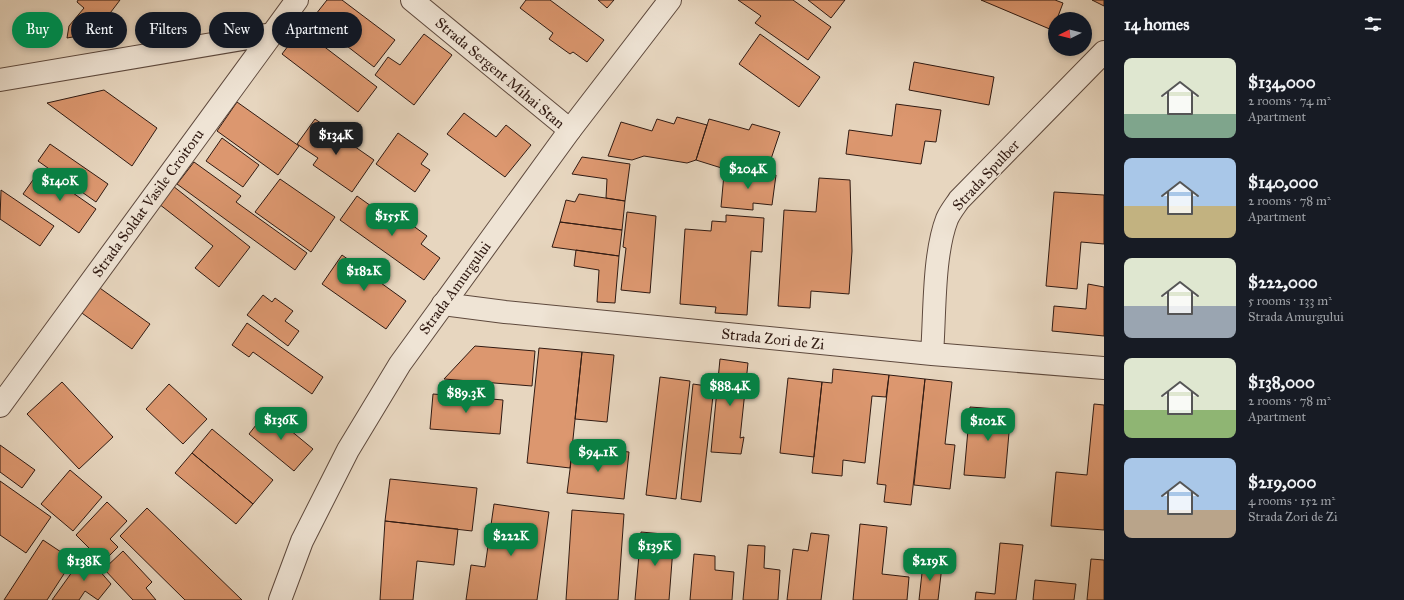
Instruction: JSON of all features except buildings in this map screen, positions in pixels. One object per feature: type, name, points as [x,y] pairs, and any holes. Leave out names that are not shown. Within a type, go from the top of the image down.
[{"type":"street","name":"Strada Soldat Vasile Croitoru","points":[[289,12],[298,0]]},
{"type":"street","name":"Strada Sergent Mihai Stan","points":[[412,0],[570,130]]},
{"type":"street","name":"Strada Amurgului","points":[[280,600],[302,541],[348,450],[400,364],[570,130],[670,0]]},
{"type":"street","name":"Strada Soldat Vasile Croitoru","points":[[0,406],[272,34]]},
{"type":"street","points":[[0,80],[272,34]]},
{"type":"street","name":"Strada Spulber","points":[[932,354],[938,261],[941,236],[948,217],[959,200],[1103,56]]},
{"type":"street","name":"Strada Zori de Zi","points":[[443,304],[505,312],[932,354],[1104,368]]}]
